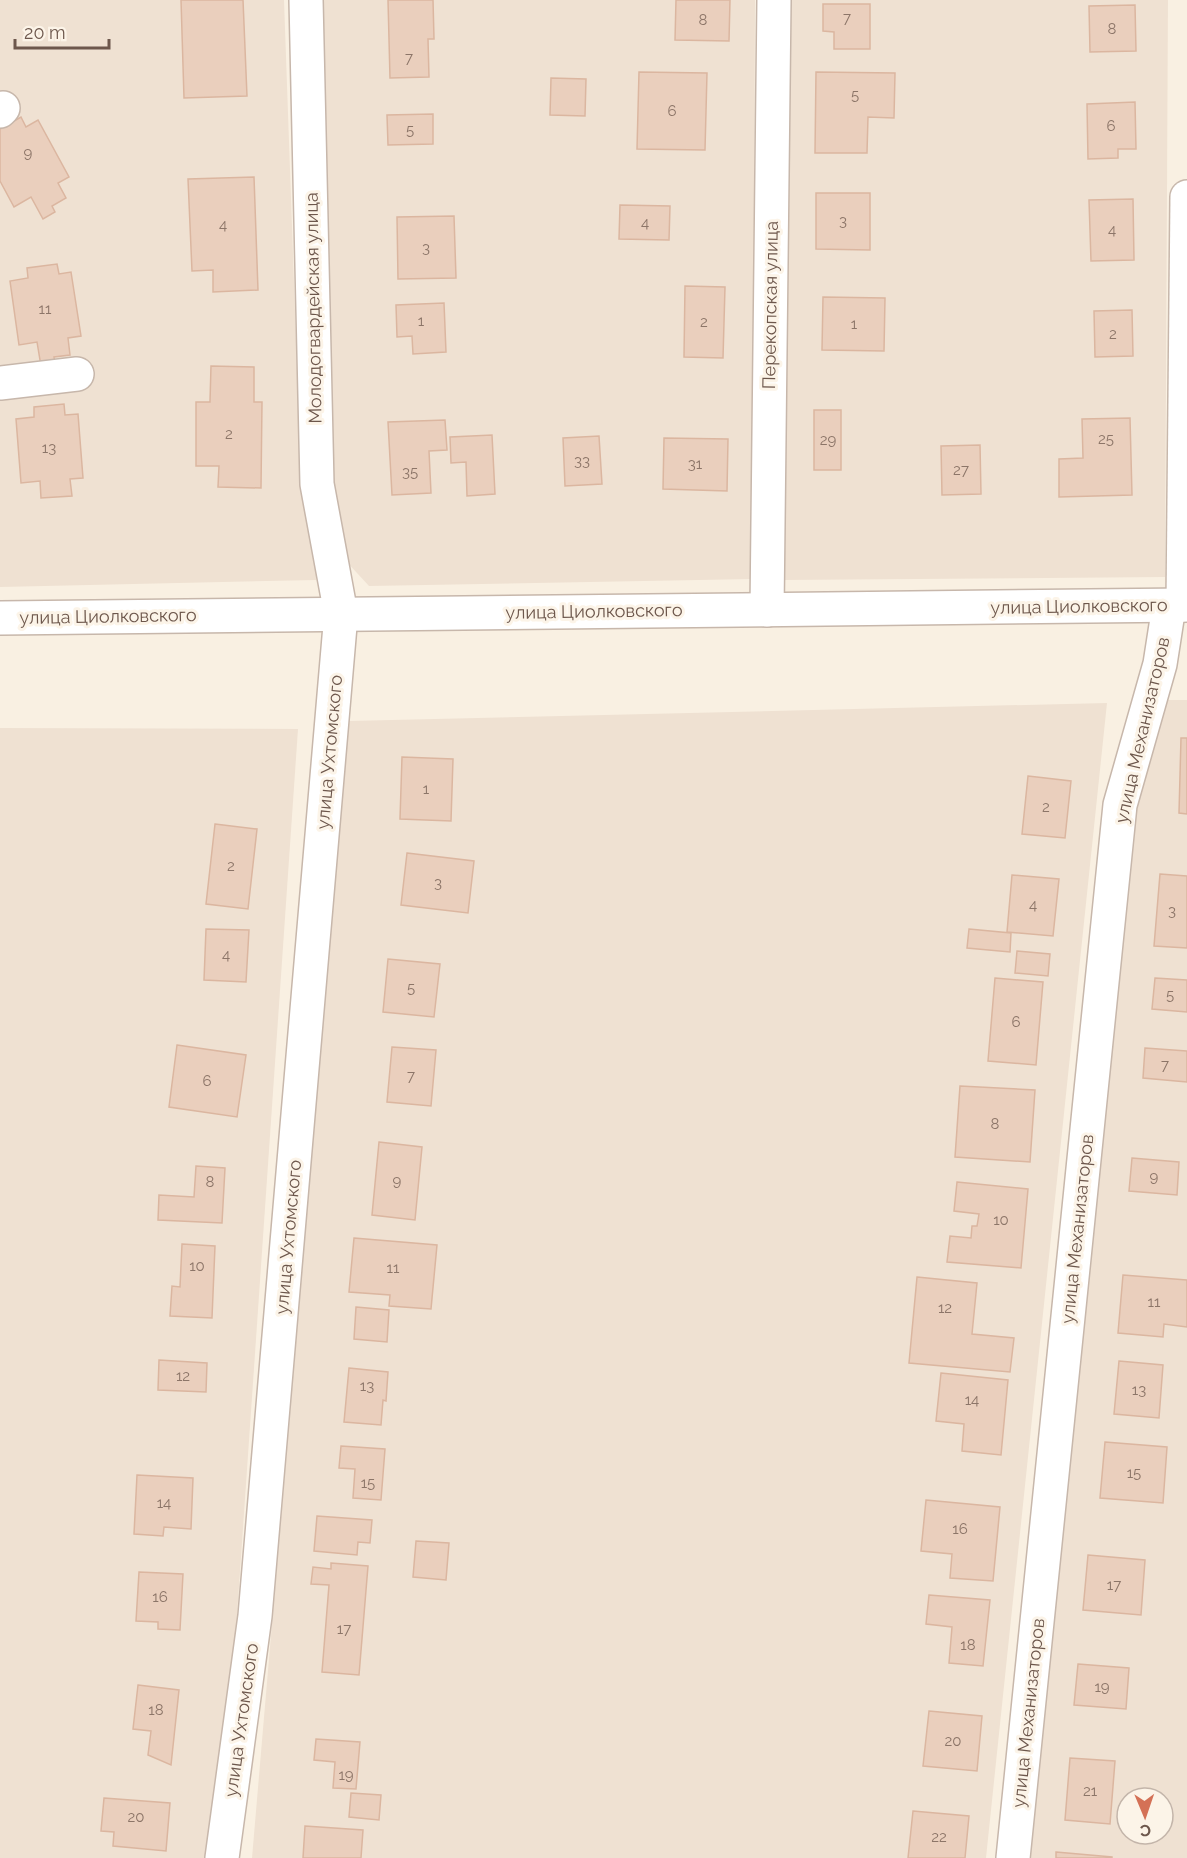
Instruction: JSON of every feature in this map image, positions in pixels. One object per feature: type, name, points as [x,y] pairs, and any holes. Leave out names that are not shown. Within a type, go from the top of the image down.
[{"type":"street","name":"Молодогвардейская улица","points":[[306,0],[317,484],[341,614]]},
{"type":"street","name":"Перекопская улица","points":[[767,610],[774,0]]},
{"type":"street","name":"улица Механизаторов","points":[[1013,1858],[1120,805],[1160,664],[1180,605],[1187,197]]},
{"type":"street","points":[[0,383],[77,374]]},
{"type":"street","name":"улица Циолковского","points":[[0,618],[1180,605]]},
{"type":"street","name":"улица Ухтомского","points":[[222,1858],[255,1616],[341,614]]},
{"type":"shaded area","points":[[0,0],[284,0],[301,481],[318,541],[316,580],[0,587]]},
{"type":"shaded area","points":[[317,0],[755,0],[753,579],[369,586],[345,560],[333,505]]},
{"type":"shaded area","points":[[789,0],[1168,0],[1165,577],[783,580]]},
{"type":"shaded area","points":[[1164,700],[1187,700],[1187,1858],[1023,1858],[1131,812]]},
{"type":"shaded area","points":[[1107,703],[986,1858],[252,1858],[349,721]]},
{"type":"shaded area","points":[[0,728],[298,729],[235,1644],[205,1858],[0,1858]]},
{"type":"building","points":[[181,0],[243,0],[247,96],[184,98]]},
{"type":"building","points":[[388,0],[433,0],[434,39],[428,39],[429,77],[390,78]]},
{"type":"building","points":[[676,0],[730,0],[729,41],[675,40]]},
{"type":"building","points":[[823,4],[870,4],[870,49],[834,49],[834,32],[823,31]]},
{"type":"building","points":[[1135,5],[1136,51],[1090,52],[1089,6]]},
{"type":"building","points":[[639,72],[707,73],[705,150],[637,149]]},
{"type":"building","points":[[816,72],[895,73],[894,118],[868,117],[867,153],[815,153]]},
{"type":"building","points":[[551,78],[586,79],[585,116],[550,115]]},
{"type":"building","points":[[1135,102],[1136,149],[1118,149],[1118,158],[1088,159],[1087,104]]},
{"type":"building","points":[[433,114],[433,144],[388,145],[387,115]]},
{"type":"building","points":[[21,117],[26,127],[38,120],[69,177],[58,183],[66,198],[52,206],[55,212],[43,219],[31,197],[14,207],[0,181],[0,129]]},
{"type":"building","points":[[254,177],[258,290],[213,292],[213,270],[192,271],[188,179]]},
{"type":"building","points":[[816,193],[870,193],[870,250],[816,249]]},
{"type":"building","points":[[1133,199],[1134,260],[1091,261],[1089,200]]},
{"type":"building","points":[[620,205],[670,206],[669,240],[619,239]]},
{"type":"building","points":[[454,216],[456,278],[398,279],[397,217]]},
{"type":"building","points":[[57,264],[59,274],[71,272],[81,336],[68,338],[70,355],[54,357],[55,364],[41,366],[37,342],[19,345],[10,281],[28,278],[27,268]]},
{"type":"building","points":[[685,286],[725,287],[723,358],[684,357]]},
{"type":"building","points":[[823,297],[885,298],[884,351],[822,350]]},
{"type":"building","points":[[444,303],[446,352],[413,354],[412,336],[397,337],[396,305]]},
{"type":"building","points":[[1132,310],[1133,356],[1095,357],[1094,311]]},
{"type":"building","points":[[211,366],[254,367],[254,402],[262,402],[261,488],[218,487],[219,466],[196,466],[196,402],[210,402]]},
{"type":"building","points":[[64,404],[65,415],[78,414],[83,478],[70,479],[72,496],[41,498],[40,481],[21,483],[16,419],[34,417],[34,407]]},
{"type":"building","points":[[814,410],[841,410],[841,470],[814,470]]},
{"type":"building","points":[[1130,418],[1132,495],[1059,497],[1059,459],[1083,458],[1082,419]]},
{"type":"building","points":[[445,420],[447,450],[429,451],[431,493],[392,495],[388,422]]},
{"type":"building","points":[[492,435],[495,494],[467,496],[466,462],[451,463],[450,437]]},
{"type":"building","points":[[599,436],[602,484],[565,486],[563,438]]},
{"type":"building","points":[[664,438],[728,439],[727,491],[663,489]]},
{"type":"building","points":[[980,445],[981,494],[942,495],[941,446]]},
{"type":"building","points":[[1181,738],[1187,738],[1187,814],[1179,813]]},
{"type":"building","points":[[402,757],[453,759],[451,821],[400,819]]},
{"type":"building","points":[[1028,776],[1071,781],[1065,838],[1022,834]]},
{"type":"building","points":[[215,824],[257,829],[248,909],[206,904]]},
{"type":"building","points":[[407,853],[474,861],[468,913],[401,905]]},
{"type":"building","points":[[1160,874],[1187,876],[1187,948],[1154,946]]},
{"type":"building","points":[[1012,875],[1059,879],[1053,936],[1007,932]]},
{"type":"building","points":[[206,929],[249,930],[246,982],[204,980]]},
{"type":"building","points":[[969,929],[1011,933],[1010,952],[967,948]]},
{"type":"building","points":[[1017,951],[1050,954],[1048,976],[1015,973]]},
{"type":"building","points":[[388,959],[440,964],[434,1017],[383,1012]]},
{"type":"building","points":[[995,978],[1043,982],[1036,1065],[988,1061]]},
{"type":"building","points":[[1155,978],[1187,980],[1187,1012],[1152,1009]]},
{"type":"building","points":[[177,1045],[246,1055],[237,1117],[169,1107]]},
{"type":"building","points":[[392,1047],[436,1050],[431,1106],[387,1102]]},
{"type":"building","points":[[1145,1048],[1187,1051],[1187,1082],[1143,1078]]},
{"type":"building","points":[[960,1086],[1035,1090],[1030,1162],[955,1157]]},
{"type":"building","points":[[379,1142],[422,1147],[415,1220],[372,1215]]},
{"type":"building","points":[[1132,1158],[1179,1162],[1177,1195],[1129,1191]]},
{"type":"building","points":[[196,1166],[225,1168],[222,1223],[158,1220],[159,1195],[194,1197]]},
{"type":"building","points":[[957,1182],[1028,1189],[1021,1268],[947,1262],[950,1236],[971,1238],[972,1226],[977,1226],[979,1214],[954,1211]]},
{"type":"building","points":[[354,1238],[437,1245],[431,1309],[389,1306],[390,1295],[349,1292]]},
{"type":"building","points":[[182,1244],[215,1246],[212,1318],[170,1316],[172,1286],[180,1287]]},
{"type":"building","points":[[1123,1275],[1187,1280],[1187,1327],[1164,1324],[1163,1337],[1118,1333]]},
{"type":"building","points":[[917,1277],[977,1283],[972,1334],[1014,1338],[1010,1372],[909,1363]]},
{"type":"building","points":[[356,1307],[389,1310],[387,1342],[354,1339]]},
{"type":"building","points":[[159,1360],[207,1363],[206,1392],[158,1390]]},
{"type":"building","points":[[1119,1361],[1163,1365],[1159,1418],[1114,1414]]},
{"type":"building","points":[[349,1368],[388,1372],[386,1401],[383,1400],[381,1425],[344,1422]]},
{"type":"building","points":[[941,1373],[1008,1380],[1001,1455],[962,1451],[964,1424],[936,1421]]},
{"type":"building","points":[[1105,1442],[1167,1447],[1163,1503],[1100,1498]]},
{"type":"building","points":[[341,1446],[385,1449],[381,1500],[353,1498],[355,1469],[339,1468]]},
{"type":"building","points":[[137,1475],[193,1478],[191,1529],[164,1527],[163,1536],[134,1534]]},
{"type":"building","points":[[926,1500],[1000,1507],[993,1581],[950,1578],[952,1554],[921,1551]]},
{"type":"building","points":[[317,1516],[372,1520],[370,1543],[358,1542],[357,1555],[314,1551]]},
{"type":"building","points":[[416,1541],[449,1543],[446,1580],[413,1577]]},
{"type":"building","points":[[1088,1555],[1145,1560],[1141,1615],[1083,1610]]},
{"type":"building","points":[[331,1563],[368,1566],[359,1675],[322,1672],[329,1585],[311,1584],[313,1567],[331,1569]]},
{"type":"building","points":[[139,1572],[183,1574],[180,1630],[158,1629],[158,1622],[136,1621]]},
{"type":"building","points":[[929,1595],[990,1600],[983,1666],[949,1663],[952,1627],[926,1624]]},
{"type":"building","points":[[1078,1664],[1129,1668],[1126,1709],[1074,1705]]},
{"type":"building","points":[[138,1685],[179,1690],[171,1765],[148,1755],[151,1731],[133,1729]]},
{"type":"building","points":[[929,1711],[982,1716],[977,1771],[923,1766]]},
{"type":"building","points":[[316,1739],[360,1742],[356,1789],[333,1788],[335,1762],[314,1760]]},
{"type":"building","points":[[1070,1758],[1115,1761],[1110,1824],[1065,1820]]},
{"type":"building","points":[[351,1793],[381,1795],[379,1820],[349,1817]]},
{"type":"building","points":[[104,1798],[170,1803],[166,1851],[113,1846],[114,1832],[101,1831]]},
{"type":"building","points":[[913,1811],[969,1816],[965,1858],[908,1858]]},
{"type":"building","points":[[305,1826],[363,1830],[361,1858],[303,1858]]},
{"type":"building","points":[[1056,1852],[1112,1857],[1112,1858],[1056,1858]]}]
